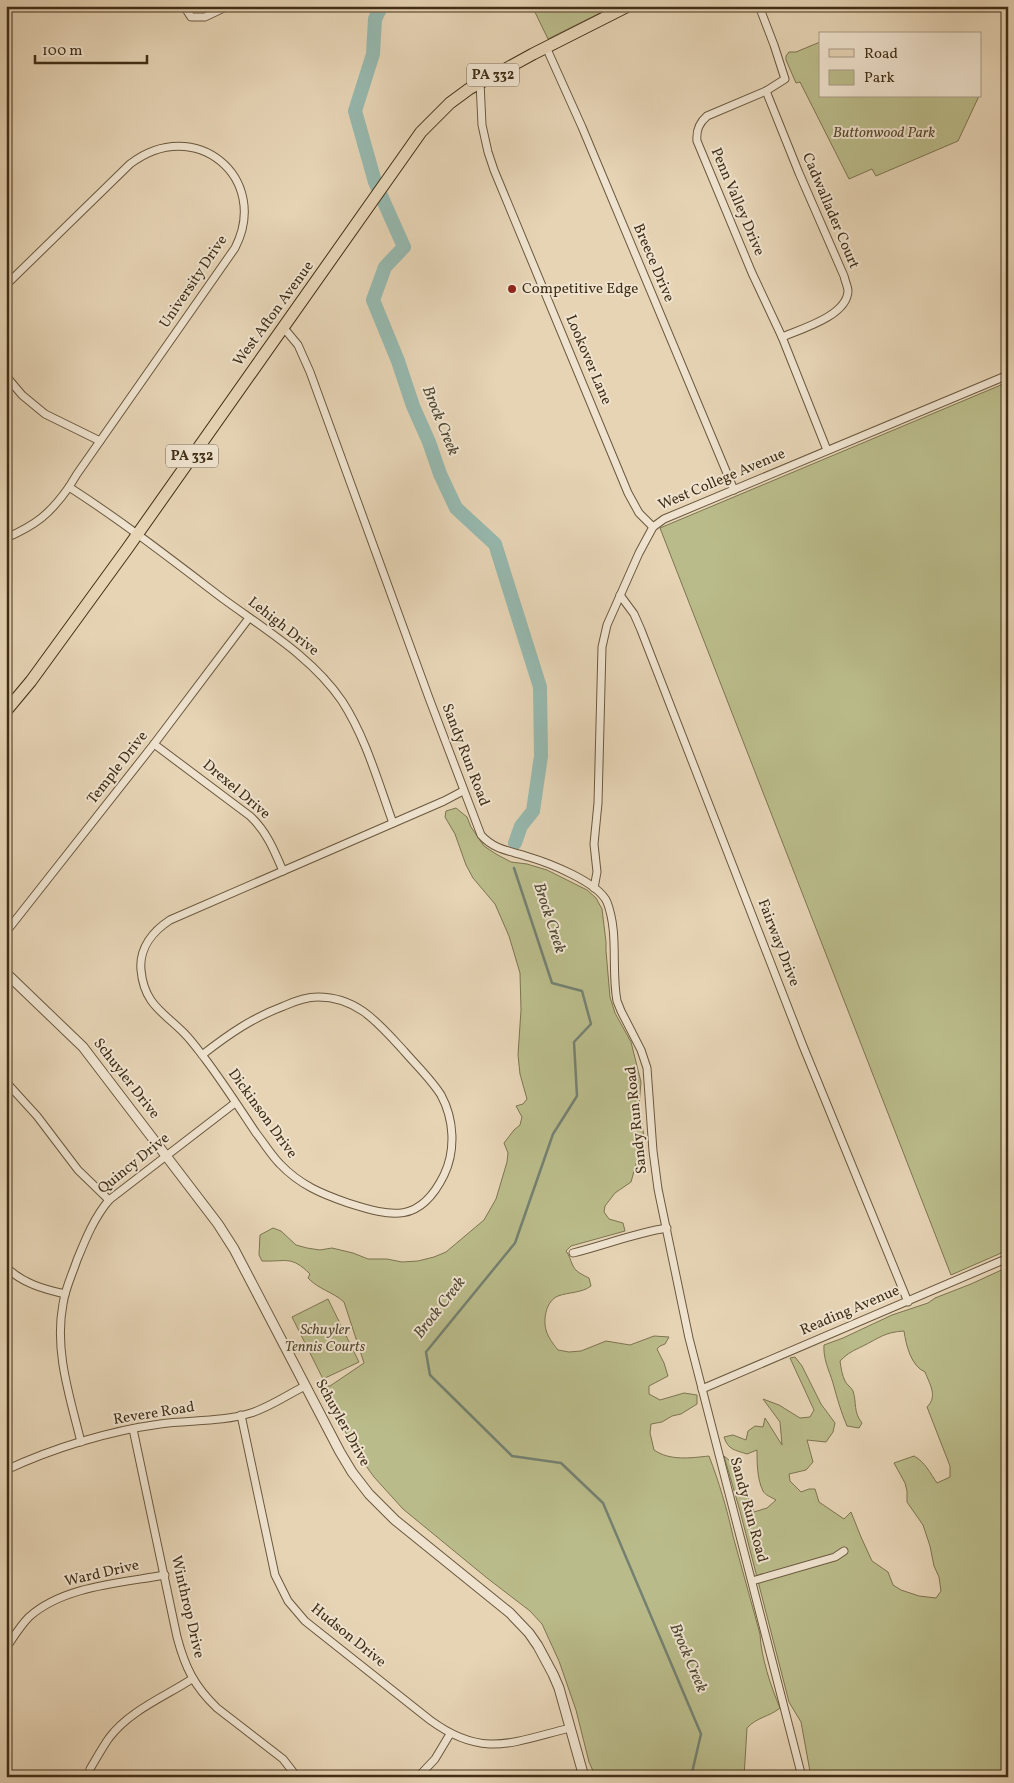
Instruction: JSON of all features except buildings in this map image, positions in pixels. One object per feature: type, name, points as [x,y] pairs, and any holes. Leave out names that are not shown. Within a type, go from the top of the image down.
[{"type":"main road","name":"West Afton Avenue","points":[[6,711],[62,639],[421,132],[439,113],[480,82],[628,6]]},
{"type":"street","points":[[184,6],[191,17],[205,17],[228,6]]},
{"type":"street","name":"Penn Valley Drive","points":[[759,6],[785,79],[766,91],[708,116],[701,122],[697,135],[700,151],[752,273],[782,337],[827,450]]},
{"type":"street","name":"Breece Drive","points":[[546,47],[734,490]]},
{"type":"street","name":"Lookover Lane","points":[[480,82],[482,125],[494,170],[628,493],[639,514],[653,527]]},
{"type":"street","name":"Cadwallader Court","points":[[766,91],[844,276],[848,291],[844,304],[835,312],[782,337]]},
{"type":"street","name":"University Drive","points":[[6,285],[130,164],[147,152],[163,146],[191,146],[207,152],[219,160],[233,175],[243,198],[244,216],[240,239],[236,248],[69,487],[49,512],[36,524],[6,538]]},
{"type":"street","name":"Sandy Run Road","points":[[283,327],[298,345],[310,372],[479,831],[489,843],[506,851],[542,861],[586,882],[607,903],[611,920],[617,1001],[641,1050],[647,1068],[653,1151],[658,1189],[689,1338],[802,1777]]},
{"type":"street","name":"West College Avenue","points":[[594,888],[597,872],[594,844],[598,803],[602,647],[608,624],[620,595],[653,527],[664,519],[1008,375]]},
{"type":"street","points":[[6,376],[22,395],[44,414],[100,441]]},
{"type":"street","name":"Lehigh Drive","points":[[69,487],[137,533],[311,665],[324,678],[342,702],[361,736],[393,823]]},
{"type":"street","name":"Fairway Drive","points":[[620,595],[634,614],[641,630],[803,1046],[908,1302]]},
{"type":"street","name":"Temple Drive","points":[[6,932],[154,744],[249,618]]},
{"type":"street","name":"Drexel Drive","points":[[154,744],[250,816],[260,826],[273,846],[283,871]]},
{"type":"street","name":"Dickinson Drive","points":[[202,1054],[247,1022],[294,1002],[315,997],[326,997],[349,1002],[361,1008],[380,1025],[432,1082],[446,1105],[451,1123],[452,1146],[450,1160],[434,1193],[418,1207],[396,1214],[374,1211],[325,1196],[291,1175],[269,1151],[202,1054],[185,1034],[162,1014],[151,1001],[140,969],[144,950],[154,933],[170,920],[463,791]]},
{"type":"street","name":"Schuyler Drive","points":[[6,973],[83,1046],[218,1224],[234,1249],[340,1452],[358,1479],[383,1509],[504,1608],[529,1633],[546,1658],[553,1674],[584,1777]]},
{"type":"street","points":[[6,1082],[37,1116],[78,1170],[109,1200]]},
{"type":"street","name":"Quincy Drive","points":[[81,1442],[61,1356],[60,1326],[65,1294],[87,1234],[109,1200],[236,1103]]},
{"type":"street","points":[[574,1253],[634,1234],[667,1228]]},
{"type":"street","name":"Reading Avenue","points":[[702,1389],[1008,1258]]},
{"type":"street","points":[[6,1267],[34,1285],[65,1294]]},
{"type":"street","name":"Revere Road","points":[[6,1470],[32,1458],[81,1442],[133,1429],[241,1415],[258,1410],[305,1386]]},
{"type":"street","name":"Hudson Drive","points":[[241,1415],[277,1580],[288,1600],[305,1621],[450,1734],[476,1743],[499,1745],[524,1741],[570,1728]]},
{"type":"street","name":"Winthrop Drive","points":[[133,1429],[177,1637],[192,1679],[217,1708],[283,1759],[297,1777]]},
{"type":"street","points":[[752,1581],[835,1557],[844,1551]]},
{"type":"street","name":"Ward Drive","points":[[6,1648],[30,1617],[57,1599],[89,1589],[165,1575]]},
{"type":"street","points":[[90,1769],[109,1739],[122,1724],[146,1706],[192,1679]]},
{"type":"street","points":[[418,1777],[435,1759],[450,1734]]},
{"type":"green space","points":[[532,6],[614,6],[548,39]]},
{"type":"green space","name":"Buttonwood Park","points":[[819,42],[819,98],[978,98],[958,141],[876,176],[872,169],[849,179],[800,82],[796,83],[786,60],[789,52],[796,52]]},
{"type":"green space","points":[[1008,382],[1008,1250],[951,1275],[660,528]]},
{"type":"green space","points":[[456,808],[467,817],[471,827],[484,846],[511,862],[527,864],[547,870],[587,890],[596,898],[602,909],[610,997],[615,1013],[631,1042],[641,1082],[639,1105],[644,1137],[638,1148],[638,1157],[631,1182],[615,1193],[605,1206],[604,1212],[609,1219],[623,1223],[625,1231],[571,1246],[566,1251],[574,1268],[589,1278],[591,1286],[584,1290],[554,1298],[546,1311],[545,1326],[549,1338],[558,1350],[569,1352],[581,1351],[606,1341],[630,1345],[654,1336],[669,1337],[665,1344],[657,1349],[668,1376],[649,1386],[649,1394],[660,1400],[684,1393],[697,1395],[697,1404],[681,1414],[672,1416],[662,1422],[651,1424],[650,1433],[654,1450],[667,1456],[680,1458],[709,1456],[725,1506],[760,1634],[767,1672],[780,1708],[747,1728],[744,1777],[593,1777],[576,1710],[559,1661],[542,1624],[530,1611],[403,1509],[374,1477],[361,1459],[321,1392],[323,1386],[330,1386],[364,1363],[344,1302],[312,1282],[308,1278],[310,1274],[298,1264],[288,1261],[262,1261],[259,1255],[260,1235],[273,1228],[281,1231],[296,1245],[307,1248],[320,1250],[332,1248],[368,1259],[387,1259],[402,1262],[418,1261],[446,1252],[484,1220],[496,1199],[507,1162],[508,1153],[504,1143],[520,1125],[522,1117],[516,1106],[523,1104],[527,1099],[520,1074],[518,1055],[521,1010],[520,973],[509,936],[495,904],[473,878],[466,865],[455,834],[445,817],[446,811]]},
{"type":"green space","points":[[1008,1267],[1008,1777],[811,1777],[801,1722],[789,1702],[724,1456],[736,1466],[754,1512],[767,1508],[776,1500],[765,1494],[761,1486],[757,1450],[747,1454],[736,1450],[728,1445],[724,1437],[733,1435],[746,1440],[748,1431],[755,1426],[763,1427],[765,1418],[782,1445],[780,1422],[763,1399],[779,1405],[800,1418],[810,1417],[814,1410],[790,1358],[795,1357],[802,1366],[821,1404],[835,1423],[833,1432],[826,1442],[807,1440],[813,1462],[806,1470],[789,1474],[790,1481],[801,1492],[815,1489],[819,1502],[844,1519],[851,1512],[872,1561],[888,1572],[893,1585],[919,1596],[936,1598],[941,1591],[930,1546],[923,1525],[907,1502],[905,1483],[894,1463],[914,1456],[924,1465],[937,1483],[950,1477],[950,1466],[927,1407],[933,1395],[925,1372],[913,1360],[908,1349],[904,1331],[882,1336],[849,1354],[840,1361],[841,1369],[845,1381],[853,1391],[856,1411],[862,1423],[859,1428],[847,1426],[824,1355],[824,1345],[892,1315],[928,1303],[935,1298]]},
{"type":"green space","name":"Schuyler Tennis Courts","points":[[328,1299],[359,1362],[323,1379],[292,1317]]},
{"type":"waterway","name":"Brock Creek","points":[[380,9],[375,19],[373,54],[355,111],[375,182],[404,247],[385,267],[373,300],[440,474],[456,508],[495,544],[540,687],[541,756],[533,811],[521,826],[515,843]]},
{"type":"waterway","name":"Brock Creek","points":[[514,868],[552,983],[582,991],[591,1024],[574,1042],[577,1096],[553,1134],[515,1243],[426,1352],[430,1375],[512,1456],[561,1463],[603,1503],[701,1734],[691,1777]]},
{"type":"place","name":"Competitive Edge","points":[[512,289]]}]
